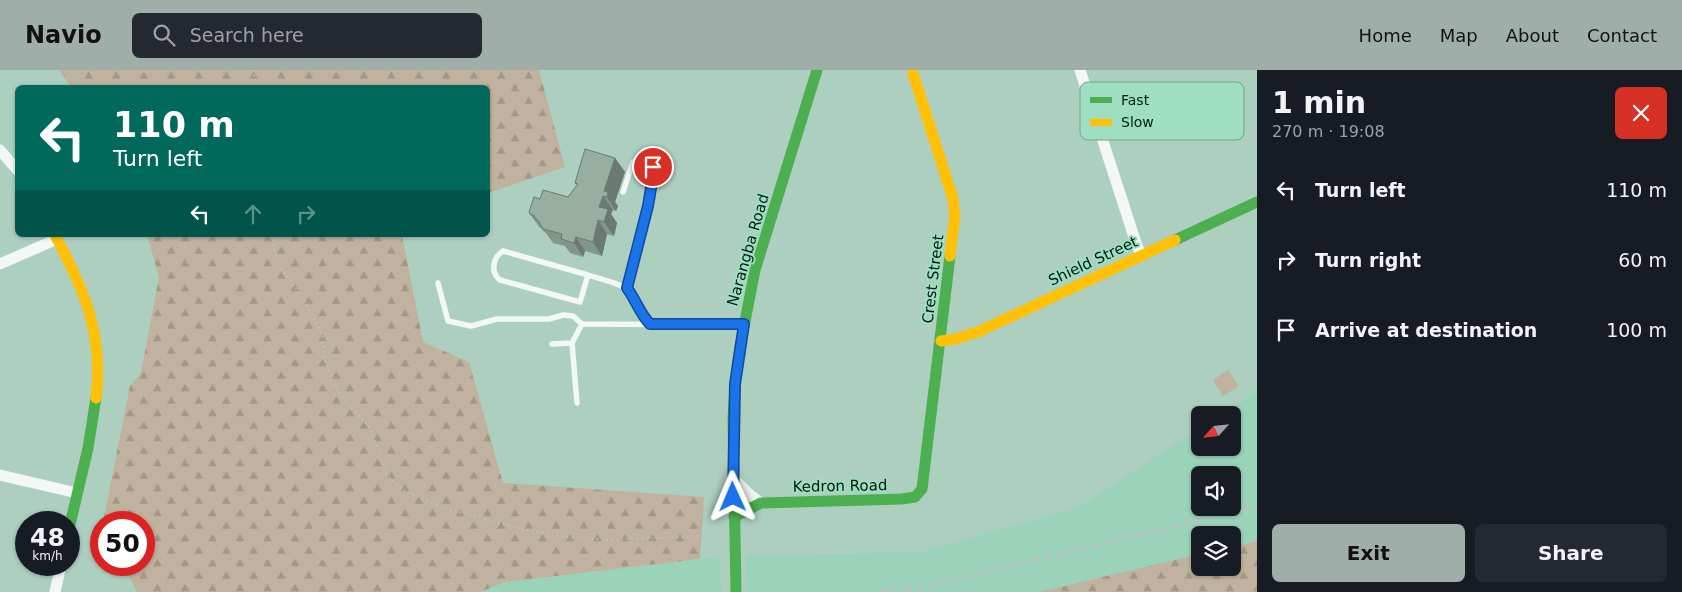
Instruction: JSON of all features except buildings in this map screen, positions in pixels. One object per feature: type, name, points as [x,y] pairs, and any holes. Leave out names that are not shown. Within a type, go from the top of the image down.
[{"type":"street","name":"Narangba Road","points":[[736,592],[733,478],[735,384],[744,324],[757,262],[817,70]]},
{"type":"street","name":"Crest Street","points":[[912,70],[955,207],[955,223],[923,483],[918,495]]},
{"type":"street","points":[[1080,70],[1084,82]]},
{"type":"street","points":[[1103,140],[1141,254]]},
{"type":"street","points":[[0,150],[15,168]]},
{"type":"street","name":"Shield Street","points":[[941,341],[956,339],[980,331],[1141,254],[1257,202]]},
{"type":"street","points":[[0,264],[56,237],[83,291],[90,310],[98,350],[98,396],[73,511]]},
{"type":"street","points":[[0,475],[77,493]]},
{"type":"street","points":[[733,478],[761,503]]},
{"type":"street","name":"Kedron Road","points":[[734,517],[761,503],[902,499],[918,495]]},
{"type":"street","points":[[55,592],[59,576]]},
{"type":"lane","points":[[623,192],[633,162],[641,158],[651,162],[653,167],[652,182],[627,288]]},
{"type":"lane","points":[[588,276],[580,302],[500,280],[495,274],[495,260],[498,254],[503,251],[588,276],[627,288],[639,306],[642,316],[650,324]]},
{"type":"lane","points":[[438,283],[448,321],[471,326],[497,318],[549,319],[563,315],[573,316],[582,324],[744,324]]},
{"type":"lane","points":[[578,403],[572,343],[582,324]]},
{"type":"lane","points":[[552,344],[572,343]]},
{"type":"path","points":[[253,70],[256,85]]},
{"type":"path","points":[[720,318],[730,311],[738,273],[798,70]]},
{"type":"path","points":[[275,237],[273,247],[280,269],[304,300],[322,334],[325,361],[332,382],[345,401],[368,427],[379,450],[386,474],[401,489],[439,506],[513,527],[568,537],[609,540],[706,536],[714,530]]},
{"type":"path","points":[[706,536],[720,545],[714,530],[719,335]]},
{"type":"shaded area","points":[[1257,391],[1257,541],[1241,545],[1241,526],[1191,526],[1191,556],[1039,592],[748,592],[746,556],[921,552],[1079,507],[1191,434],[1191,456],[1241,456],[1241,406],[1234,406]]},
{"type":"shaded area","points":[[720,557],[721,592],[480,592],[505,582]]},
{"type":"green space","points":[[60,70],[539,70],[565,167],[490,192],[490,85],[69,85]]},
{"type":"green space","points":[[148,237],[402,237],[423,342],[469,362],[503,483],[704,497],[700,559],[505,582],[480,592],[137,592],[129,576],[155,576],[155,511],[105,511],[130,386],[141,373],[159,277]]},
{"type":"green space","points":[[1228,370],[1239,386],[1223,396],[1213,380]]},
{"type":"green space","points":[[1257,541],[1257,592],[1039,592],[1191,556],[1191,576],[1241,576],[1241,545]]},
{"type":"railway","points":[[904,592],[1257,506]]},
{"type":"railway","points":[[878,592],[910,584]]},
{"type":"traffic: fast","points":[[736,592],[733,419],[740,347],[755,270],[817,70]]},
{"type":"traffic: fast","points":[[1175,240],[1257,202]]},
{"type":"traffic: fast","points":[[734,517],[761,503],[902,499],[915,497],[922,489],[950,256]]},
{"type":"traffic: fast","points":[[73,511],[88,448],[96,398]]},
{"type":"traffic: slow","points":[[912,70],[953,199],[955,215],[950,256]]},
{"type":"traffic: slow","points":[[56,237],[83,294],[94,333],[98,375],[96,398]]},
{"type":"traffic: slow","points":[[941,341],[956,339],[980,331],[1175,240]]},
{"type":"route","points":[[653,167],[648,206],[627,288],[639,306],[642,316],[650,324],[744,324],[735,384],[733,497]]}]
